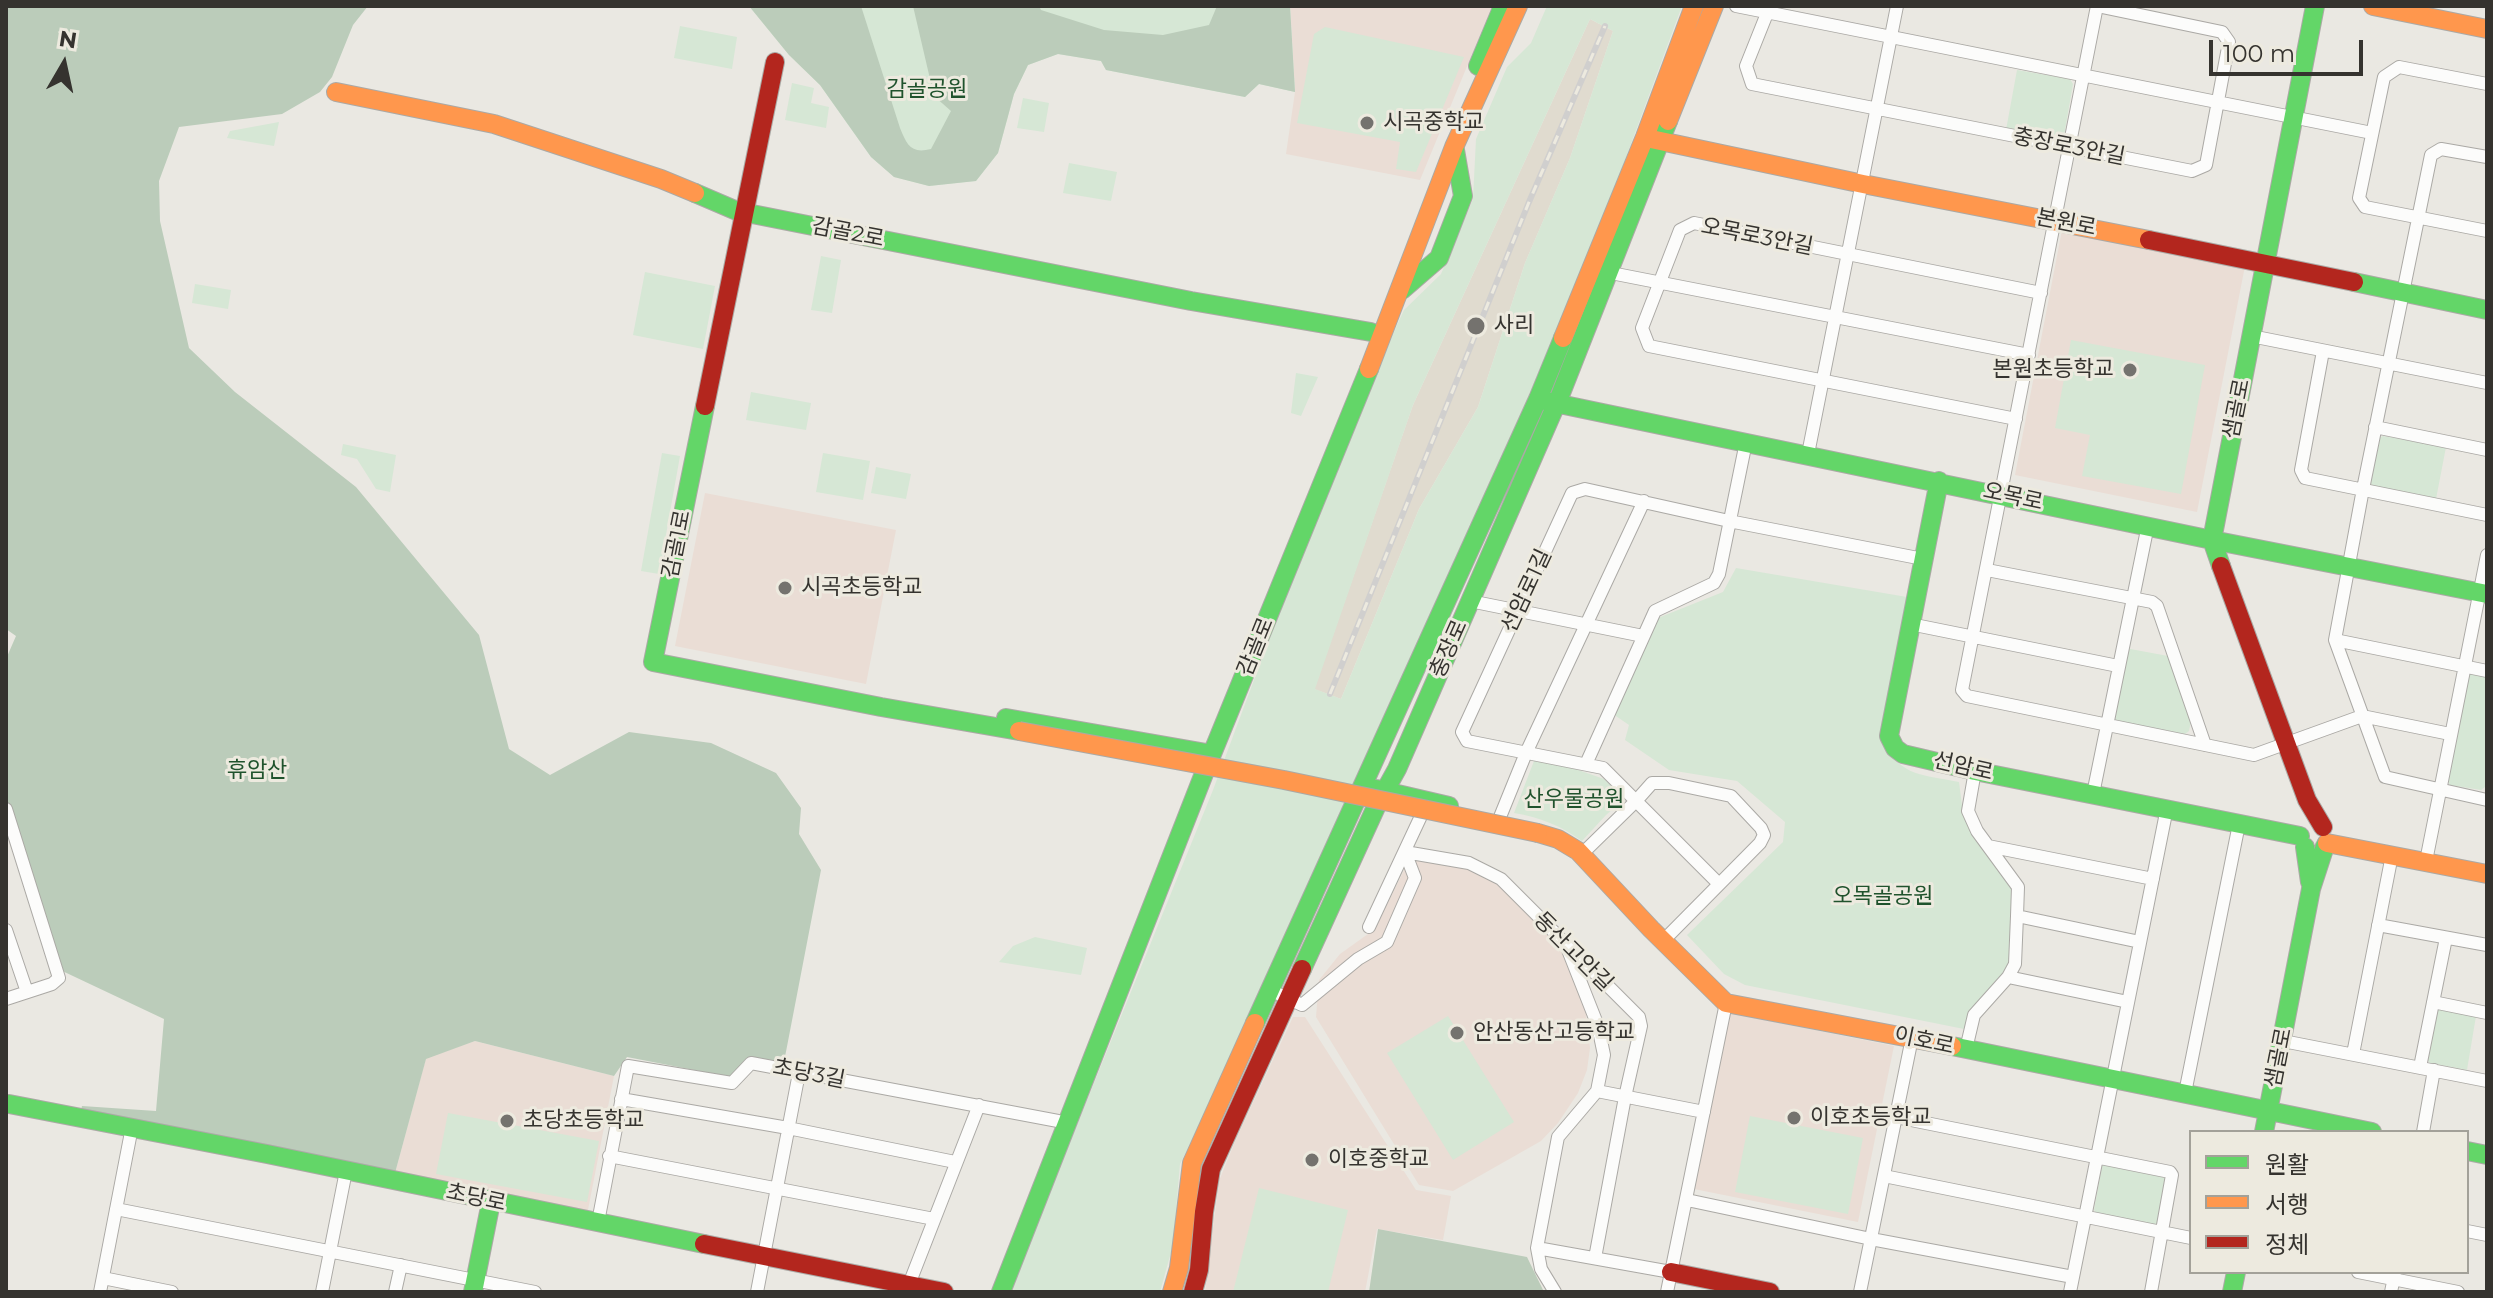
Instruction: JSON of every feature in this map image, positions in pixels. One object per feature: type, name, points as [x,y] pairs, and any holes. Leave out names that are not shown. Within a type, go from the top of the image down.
[{"type":"street","name":"감골로","points":[[1001,1292],[1371,332],[1503,6]]},
{"type":"street","name":"감골로","points":[[990,1292],[1400,292],[1454,147],[1518,6]]},
{"type":"street","name":"충장로","points":[[1172,1292],[1179,1268],[1192,1163],[1376,758],[1611,273],[1694,6]]},
{"type":"street","name":"충장로","points":[[1193,1292],[1199,1270],[1211,1169],[1380,799],[1397,769],[1470,601],[1653,140],[1714,6]]},
{"type":"street","points":[[1736,6],[2372,133]]},
{"type":"street","points":[[1808,454],[1897,6]]},
{"type":"street","points":[[2097,6],[1962,690],[1967,696],[2254,755],[2362,716],[2450,734]]},
{"type":"street","name":"충장로3안길","points":[[1768,10],[1746,66],[1752,84],[2192,171],[2206,165],[2229,42],[2222,32],[2097,6]]},
{"type":"street","name":"샘골로","points":[[2212,540],[2315,6]]},
{"type":"street","points":[[2380,7],[2487,29]]},
{"type":"street","name":"감골1로","points":[[775,62],[653,662],[1284,780],[1538,833],[1558,839],[1578,851],[1657,935]]},
{"type":"street","points":[[2487,84],[2399,67],[2384,77],[2359,198],[2365,207],[2487,231]]},
{"type":"street","name":"감골2로","points":[[336,92],[494,124],[661,179],[743,212],[1191,301],[1371,332]]},
{"type":"street","name":"본원로","points":[[1653,140],[2487,310]]},
{"type":"street","points":[[2487,157],[2441,149],[2431,155],[2335,640],[2385,777],[2487,800]]},
{"type":"street","name":"오목로3안길","points":[[2016,419],[1649,346],[1642,328],[1680,230],[1694,223],[2041,293]]},
{"type":"street","points":[[1611,273],[2029,355]]},
{"type":"street","points":[[2251,336],[2487,383]]},
{"type":"street","points":[[2323,351],[2301,470],[2305,478],[2487,515]]},
{"type":"street","name":"오목로","points":[[1547,402],[2483,593]]},
{"type":"street","points":[[2375,427],[2487,450]]},
{"type":"street","points":[[1586,764],[1655,611],[1714,583],[1719,574],[1746,442]]},
{"type":"street","name":"선암로","points":[[1939,481],[1889,736],[1895,748],[1903,754],[1975,771],[2303,837],[2317,851],[2325,839]]},
{"type":"street","name":"선암로1길","points":[[1718,883],[1603,768],[1467,741],[1462,732],[1572,493],[1585,489],[1923,559]]},
{"type":"street","points":[[1500,817],[1526,753],[1644,501]]},
{"type":"street","points":[[2093,794],[2148,525]]},
{"type":"street","points":[[2212,540],[2286,745],[2325,839],[2311,889]]},
{"type":"street","points":[[2426,861],[2464,667],[2483,593],[2487,555]]},
{"type":"street","points":[[1987,570],[2152,602],[2157,606],[2205,745]]},
{"type":"street","points":[[1470,601],[1643,636]]},
{"type":"street","points":[[1910,624],[2118,666]]},
{"type":"street","points":[[2335,640],[2487,671]]},
{"type":"street","points":[[881,707],[909,720],[1205,762]]},
{"type":"street","points":[[1966,1049],[1974,1015],[2008,977],[2015,964],[2018,887],[1977,831],[1968,811],[1975,771]]},
{"type":"street","points":[[1587,849],[1652,783],[1669,783],[1731,796],[1761,828],[1764,835],[1760,843],[1657,935]]},
{"type":"street","points":[[1360,795],[1547,825],[1569,834],[1587,849],[1642,909],[1657,935]]},
{"type":"street","points":[[1380,799],[1421,816],[1535,838],[1555,847],[1573,860],[1623,916],[1657,935],[1726,1003],[1667,1292]]},
{"type":"street","points":[[2307,800],[2303,837],[2311,889]]},
{"type":"street","points":[[2070,1292],[2167,808]]},
{"type":"street","points":[[6,999],[52,984],[59,978],[7,815]]},
{"type":"street","points":[[1369,927],[1421,816]]},
{"type":"street","points":[[2185,1093],[2239,824]]},
{"type":"street","points":[[2325,839],[2487,874]]},
{"type":"street","points":[[1988,846],[2153,879]]},
{"type":"street","points":[[1270,990],[1302,1005],[1358,959],[1387,942],[1415,878],[1405,852]]},
{"type":"street","name":"동산고안길","points":[[1405,852],[1469,863],[1501,879],[1639,1017],[1641,1026],[1595,1258]]},
{"type":"street","points":[[2353,1054],[2392,855]]},
{"type":"street","name":"샘골로","points":[[2264,1130],[2311,889]]},
{"type":"street","points":[[2017,916],[2140,942]]},
{"type":"street","points":[[2378,925],[2487,945]]},
{"type":"street","points":[[6,930],[27,992]]},
{"type":"street","points":[[2420,1067],[2446,938]]},
{"type":"street","points":[[1555,1292],[1541,1269],[1537,1248],[1558,1137],[1597,1091],[1604,1055],[1598,1026],[1566,945]]},
{"type":"street","points":[[2008,977],[2128,1002]]},
{"type":"street","points":[[2433,1002],[2487,1013]]},
{"type":"street","name":"이호로","points":[[1726,1003],[2362,1130]]},
{"type":"street","points":[[1860,1292],[1912,1038]]},
{"type":"street","points":[[2283,1041],[2487,1081]]},
{"type":"street","name":"초당3길","points":[[598,1222],[628,1066],[732,1083],[751,1063],[1058,1121]]},
{"type":"street","points":[[2423,1130],[2434,1070]]},
{"type":"street","points":[[757,1292],[799,1073]]},
{"type":"street","points":[[1597,1091],[1704,1112]]},
{"type":"street","points":[[621,1099],[788,1128],[955,1162]]},
{"type":"street","name":"초당로","points":[[7,1103],[491,1202],[764,1254],[908,1288],[944,1292]]},
{"type":"street","points":[[908,1288],[979,1105]]},
{"type":"street","points":[[1896,1117],[2170,1172],[2163,1232],[2151,1292]]},
{"type":"street","points":[[100,1292],[132,1127]]},
{"type":"street","points":[[609,1156],[934,1219]]},
{"type":"street","points":[[322,1292],[346,1171]]},
{"type":"street","points":[[1884,1176],[2189,1238]]},
{"type":"street","points":[[1687,1200],[2073,1277]]},
{"type":"street","points":[[474,1286],[491,1202]]},
{"type":"street","points":[[116,1209],[401,1265],[474,1286],[535,1292]]},
{"type":"street","points":[[1537,1248],[1770,1292]]},
{"type":"street","points":[[395,1292],[401,1265]]},
{"type":"street","points":[[2366,1274],[2458,1292]]},
{"type":"street","points":[[103,1278],[172,1292]]},
{"type":"shaded area","name":"시곡중학교","points":[[1290,6],[1492,6],[1420,180],[1286,154],[1295,92]]},
{"type":"shaded area","points":[[1590,19],[1613,31],[1570,158],[1525,263],[1478,407],[1419,509],[1341,699],[1314,689],[1413,405]]},
{"type":"shaded area","name":"본원초등학교","points":[[2062,230],[2245,266],[2197,512],[2015,475]]},
{"type":"shaded area","name":"시곡초등학교","points":[[705,493],[896,530],[866,684],[675,646]]},
{"type":"shaded area","name":"안산동산고등학교","points":[[1411,856],[1466,867],[1498,881],[1562,951],[1582,984],[1590,1048],[1587,1070],[1578,1093],[1558,1123],[1541,1141],[1453,1191],[1419,1185],[1316,1017],[1319,980],[1340,954],[1375,929]]},
{"type":"shaded area","name":"이호초등학교","points":[[1730,1013],[1894,1046],[1858,1222],[1694,1189]]},
{"type":"shaded area","name":"이호중학교","points":[[1293,1017],[1305,1017],[1416,1190],[1451,1196],[1443,1240],[1377,1229],[1365,1292],[1205,1292],[1219,1181]]},
{"type":"shaded area","name":"초당초등학교","points":[[475,1041],[614,1076],[587,1215],[395,1173],[426,1058]]},
{"type":"green space","name":"휴암산","points":[[6,6],[368,6],[353,25],[332,77],[320,92],[282,114],[179,127],[159,181],[160,221],[189,348],[235,392],[356,487],[479,635],[509,749],[550,775],[629,732],[711,743],[776,773],[801,808],[799,834],[821,870],[784,1062],[750,1057],[730,1077],[627,1057],[614,1076],[475,1041],[426,1059],[395,1173],[80,1114],[82,1106],[156,1111],[164,1019],[56,968],[6,796],[6,659],[16,636],[6,629]]},
{"type":"green space","name":"감골공원","points":[[749,6],[1290,6],[1295,92],[1259,84],[1245,97],[1106,70],[1101,61],[1058,54],[1028,65],[1014,94],[998,153],[976,181],[929,186],[894,177],[871,157],[820,85],[789,55]]},
{"type":"green space","name":"감골공원","points":[[749,6],[861,6],[900,128],[908,143],[919,150],[931,149],[951,111],[934,96],[913,6],[1039,6],[1041,10],[1104,30],[1163,35],[1209,25],[1217,6],[1290,6],[1295,92],[1259,84],[1245,97],[1106,70],[1101,61],[1058,54],[1028,65],[1014,94],[998,153],[976,181],[929,186],[894,177],[871,157],[820,85],[789,55]]},
{"type":"green space","points":[[1547,6],[1682,6],[1558,341],[1180,1164],[1173,1245],[1160,1292],[1009,1292],[1213,790],[1292,578],[1397,325],[1404,310],[1441,274],[1473,199],[1476,139],[1507,67],[1531,43]],"holes":[[[1590,19],[1613,31],[1570,158],[1525,263],[1478,407],[1419,509],[1341,699],[1315,689],[1413,405]]]},
{"type":"green space","points":[[680,26],[737,37],[732,69],[674,58]]},
{"type":"green space","points":[[1325,27],[1464,57],[1416,172],[1396,169],[1400,142],[1297,123],[1314,34]]},
{"type":"green space","points":[[2017,70],[2070,79],[2073,84],[2064,136],[2060,139],[2006,130]]},
{"type":"green space","points":[[792,83],[814,88],[811,103],[829,107],[826,128],[785,120]]},
{"type":"green space","points":[[1023,98],[1049,103],[1044,132],[1017,128]]},
{"type":"green space","points":[[279,122],[274,146],[227,138],[230,131]]},
{"type":"green space","points":[[1069,163],[1117,172],[1111,201],[1063,193]]},
{"type":"green space","points":[[821,256],[841,260],[832,313],[811,310]]},
{"type":"green space","points":[[645,272],[715,286],[703,349],[633,335]]},
{"type":"green space","points":[[195,284],[231,290],[228,309],[192,303]]},
{"type":"green space","points":[[2071,340],[2205,365],[2181,494],[2082,476],[2090,435],[2055,428]]},
{"type":"green space","points":[[1296,373],[1318,377],[1301,416],[1291,413]]},
{"type":"green space","points":[[751,392],[811,403],[806,430],[746,420]]},
{"type":"green space","points":[[2383,436],[2446,447],[2436,499],[2374,488],[2371,484],[2379,438]]},
{"type":"green space","points":[[343,444],[396,455],[390,492],[376,489],[357,459],[341,455]]},
{"type":"green space","points":[[662,453],[680,456],[659,574],[641,571]]},
{"type":"green space","points":[[823,453],[870,461],[863,500],[816,492]]},
{"type":"green space","points":[[876,467],[911,474],[906,499],[871,493]]},
{"type":"green space","name":"오목골공원","points":[[1736,568],[1907,597],[1882,742],[1906,768],[1959,782],[1963,813],[2014,892],[2008,971],[1964,1029],[1745,985],[1724,974],[1687,935],[1783,842],[1785,822],[1737,781],[1669,770],[1625,740],[1629,725],[1613,714],[1658,618],[1723,592]]},
{"type":"green space","points":[[2125,648],[2168,656],[2191,721],[2185,734],[2113,720]]},
{"type":"green space","points":[[2470,673],[2487,676],[2487,778],[2481,790],[2450,785],[2447,780],[2466,676]]},
{"type":"green space","name":"산우물공원","points":[[1534,761],[1564,765],[1604,779],[1625,799],[1582,841],[1550,823],[1514,813]]},
{"type":"green space","points":[[1035,937],[1087,948],[1081,975],[999,962],[1013,946]]},
{"type":"green space","points":[[2439,1009],[2476,1016],[2467,1070],[2430,1063],[2426,1059],[2435,1013]]},
{"type":"green space","points":[[1448,1016],[1514,1122],[1453,1160],[1387,1053]]},
{"type":"green space","points":[[448,1113],[599,1141],[587,1202],[436,1174]]},
{"type":"green space","points":[[1750,1116],[1863,1138],[1848,1214],[1735,1192]]},
{"type":"green space","points":[[2106,1163],[2166,1174],[2169,1178],[2161,1222],[2156,1225],[2097,1214],[2094,1210],[2102,1166]]},
{"type":"green space","points":[[1259,1188],[1348,1210],[1328,1292],[1233,1292]]},
{"type":"green space","points":[[1378,1229],[1527,1257],[1544,1292],[1369,1292]]},
{"type":"railway","points":[[1330,694],[1529,202],[1605,26]]},
{"type":"traffic: fast","points":[[1478,66],[1503,6]]},
{"type":"traffic: fast","points":[[2221,566],[2212,540],[2315,6]]},
{"type":"traffic: fast","points":[[1302,969],[1376,807],[1397,769],[1561,393],[1668,121]]},
{"type":"traffic: fast","points":[[1402,290],[1439,258],[1463,196],[1455,150]]},
{"type":"traffic: fast","points":[[695,193],[737,211],[1191,301],[1371,332]]},
{"type":"traffic: fast","points":[[2354,282],[2487,310]]},
{"type":"traffic: fast","points":[[1255,1023],[1563,338]]},
{"type":"traffic: fast","points":[[1001,1292],[1205,771],[1369,369]]},
{"type":"traffic: fast","points":[[1545,401],[2487,594]]},
{"type":"traffic: fast","points":[[705,406],[653,662],[1019,731]]},
{"type":"traffic: fast","points":[[1939,481],[1889,736],[1895,748],[1903,754],[1975,771],[2300,836]]},
{"type":"traffic: fast","points":[[1006,718],[1212,754]]},
{"type":"traffic: fast","points":[[1376,789],[1449,806]]},
{"type":"traffic: fast","points":[[2264,1130],[2311,889],[2325,846]]},
{"type":"traffic: fast","points":[[2305,847],[2310,882]]},
{"type":"traffic: fast","points":[[1952,1046],[2362,1130]]},
{"type":"traffic: fast","points":[[9,1104],[704,1244]]},
{"type":"traffic: fast","points":[[2469,1151],[2487,1155]]},
{"type":"traffic: fast","points":[[473,1292],[491,1202]]},
{"type":"traffic: fast","points":[[2232,1292],[2236,1274]]},
{"type":"traffic: slow","points":[[1369,369],[1454,147],[1518,6]]},
{"type":"traffic: slow","points":[[1563,338],[1645,137],[1694,6]]},
{"type":"traffic: slow","points":[[1668,121],[1714,6]]},
{"type":"traffic: slow","points":[[2373,6],[2487,29]]},
{"type":"traffic: slow","points":[[336,92],[494,124],[695,193]]},
{"type":"traffic: slow","points":[[1651,139],[2149,240]]},
{"type":"traffic: slow","points":[[1019,731],[1284,780],[1538,833]]},
{"type":"traffic: slow","points":[[1538,833],[1558,839],[1578,851],[1726,1003],[1952,1046]]},
{"type":"traffic: slow","points":[[2327,843],[2487,874]]},
{"type":"traffic: slow","points":[[1172,1292],[1179,1268],[1192,1163],[1255,1023]]},
{"type":"traffic: jam","points":[[705,406],[775,62]]},
{"type":"traffic: jam","points":[[2149,240],[2354,282]]},
{"type":"traffic: jam","points":[[2221,566],[2307,800],[2323,827]]},
{"type":"traffic: jam","points":[[1193,1292],[1199,1270],[1211,1169],[1302,969]]},
{"type":"traffic: jam","points":[[704,1244],[944,1292]]},
{"type":"traffic: jam","points":[[1671,1272],[1770,1292]]},
{"type":"place","name":"시곡중학교","points":[[1367,123]]},
{"type":"place","name":"사리","points":[[1476,326]]},
{"type":"place","name":"본원초등학교","points":[[2130,370]]},
{"type":"place","name":"시곡초등학교","points":[[785,588]]},
{"type":"place","name":"안산동산고등학교","points":[[1457,1033]]},
{"type":"place","name":"이호초등학교","points":[[1794,1118]]},
{"type":"place","name":"초당초등학교","points":[[507,1121]]},
{"type":"place","name":"이호중학교","points":[[1312,1160]]}]
